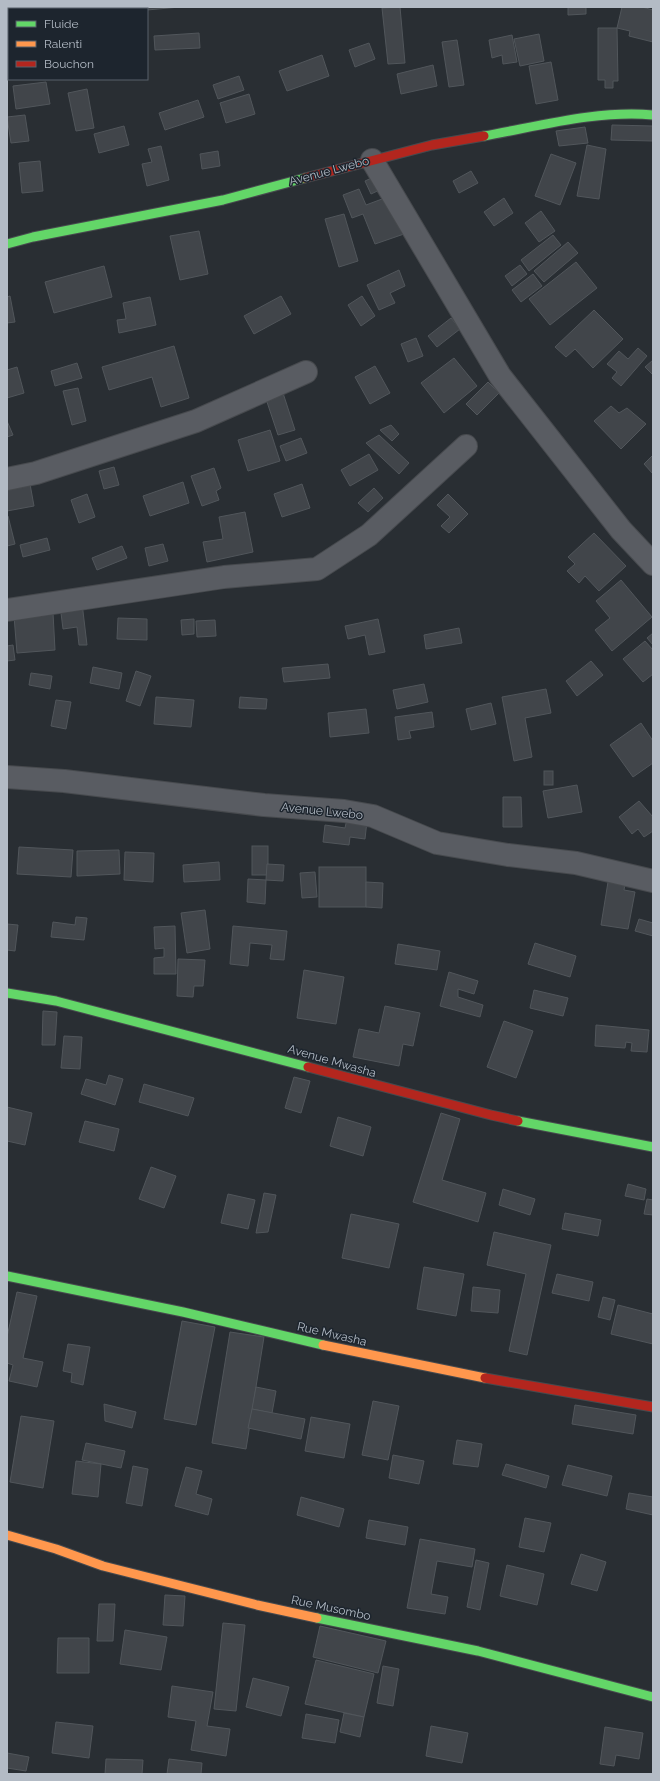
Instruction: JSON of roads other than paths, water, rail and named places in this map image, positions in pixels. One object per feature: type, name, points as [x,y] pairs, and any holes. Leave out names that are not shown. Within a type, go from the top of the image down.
[{"type":"street","name":"Avenue Lwebo","points":[[7,244],[33,237],[223,200],[432,145],[598,116],[629,113],[653,115]]},
{"type":"street","points":[[372,160],[500,376],[621,530],[653,564]]},
{"type":"street","points":[[7,479],[36,473],[196,421],[306,372]]},
{"type":"street","points":[[7,610],[224,577],[317,569],[368,535],[466,446]]},
{"type":"street","name":"Avenue Lwebo","points":[[7,777],[64,781],[264,805],[344,811],[373,816],[437,843],[508,855],[576,863],[653,881]]},
{"type":"street","name":"Avenue Mwasha","points":[[7,993],[56,1001],[492,1115],[653,1147]]},
{"type":"street","name":"Rue Mwasha","points":[[7,1276],[183,1312],[368,1355],[495,1380],[653,1407]]},
{"type":"street","name":"Rue Musombo","points":[[7,1535],[56,1549],[103,1566],[257,1605],[478,1651],[653,1697]]}]
